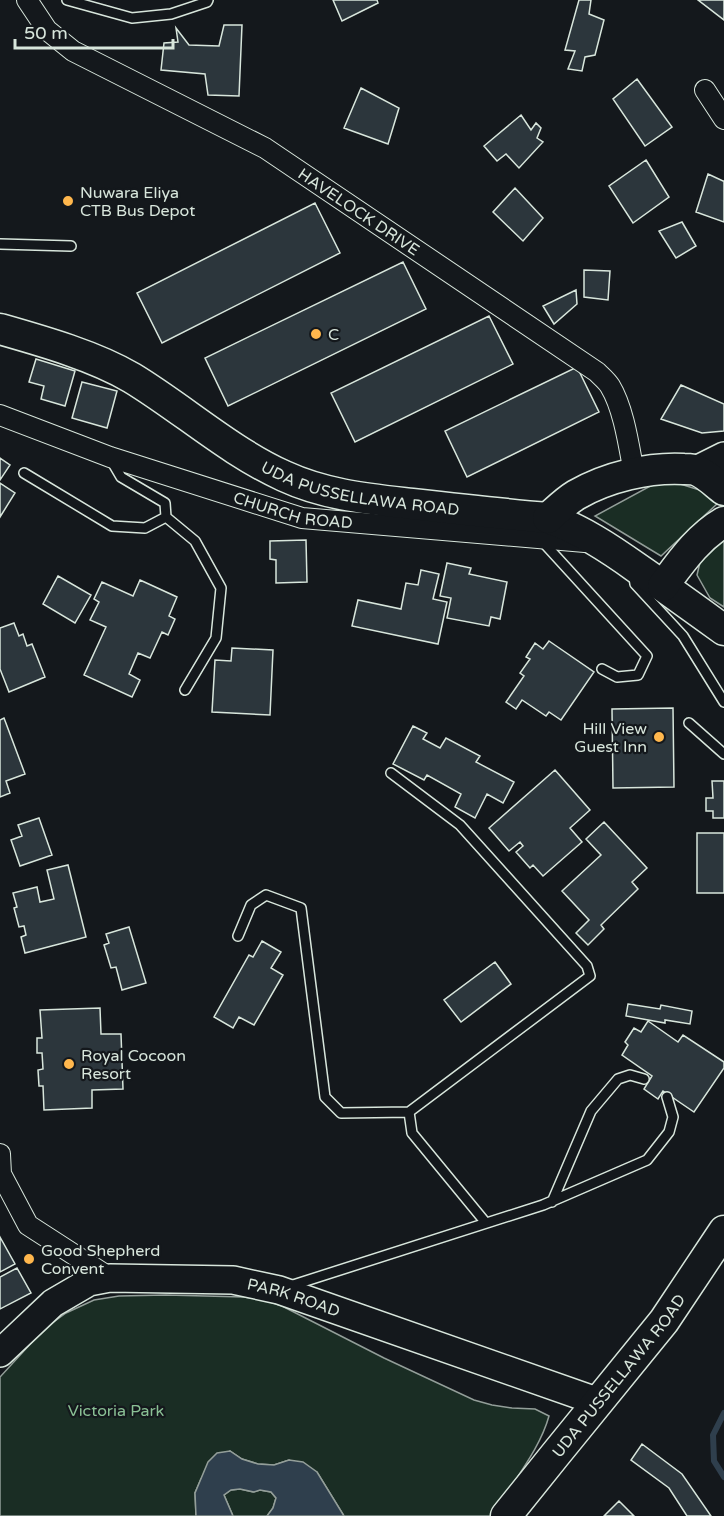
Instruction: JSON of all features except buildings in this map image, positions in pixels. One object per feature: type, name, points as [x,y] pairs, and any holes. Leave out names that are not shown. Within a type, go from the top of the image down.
[{"type":"main road","name":"UDA PUSSELLAWA ROAD","points":[[0,329],[72,352],[130,377],[256,462],[314,488],[342,495],[543,528],[562,523],[600,543],[663,585],[724,630]]},
{"type":"main road","points":[[543,528],[563,504],[578,494],[634,473],[663,469],[696,470],[724,490]]},
{"type":"main road","points":[[663,585],[698,542],[711,529],[724,522]]},
{"type":"main road","name":"UDA PUSSELLAWA ROAD","points":[[506,1516],[664,1321],[724,1231]]},
{"type":"street","name":"HAVELOCK DRIVE","points":[[27,0],[47,30],[73,51],[266,148],[597,372],[610,384],[618,404],[634,473]]},
{"type":"street","points":[[705,90],[724,119]]},
{"type":"street","name":"CHURCH ROAD","points":[[0,415],[110,457],[302,518],[495,535],[543,528]]},
{"type":"street","points":[[696,470],[724,456]]},
{"type":"street","points":[[0,1154],[1,1174],[28,1225],[110,1278]]},
{"type":"street","name":"PARK ROAD","points":[[0,1353],[53,1303],[89,1282],[110,1278],[234,1280],[279,1290],[599,1402]]},
{"type":"lane","points":[[67,0],[132,18],[171,14],[208,0]]},
{"type":"lane","points":[[0,244],[71,246]]},
{"type":"lane","points":[[110,457],[121,477],[165,503],[166,517],[195,541],[222,588],[216,638],[185,690]]},
{"type":"lane","points":[[24,473],[112,526],[145,528],[166,517]]},
{"type":"lane","points":[[543,528],[647,656],[638,675],[617,677],[602,669]]},
{"type":"lane","points":[[630,563],[635,584],[683,636],[724,702]]},
{"type":"lane","points":[[689,723],[724,754]]},
{"type":"lane","points":[[238,936],[251,905],[266,895],[301,908],[325,1097],[341,1113],[409,1112],[590,976],[587,966],[460,825],[391,772]]},
{"type":"lane","points":[[552,1202],[591,1111],[618,1079],[630,1075],[645,1079]]},
{"type":"lane","points":[[279,1290],[552,1202],[646,1160],[669,1132],[674,1117],[666,1097]]},
{"type":"lane","points":[[409,1112],[412,1133],[486,1223]]},
{"type":"green space","points":[[677,483],[706,492],[718,503],[661,556],[595,516],[654,484]]},
{"type":"green space","points":[[724,536],[724,607],[710,598],[697,575],[703,550]]},
{"type":"green space","name":"Victoria Park","points":[[119,1296],[244,1297],[264,1300],[282,1306],[384,1358],[474,1400],[512,1408],[535,1409],[549,1416],[532,1455],[493,1516],[344,1516],[317,1472],[289,1460],[274,1465],[258,1464],[242,1459],[230,1451],[201,1479],[195,1493],[196,1516],[0,1516],[0,1377],[44,1329],[66,1313],[94,1300]]},
{"type":"green space","points":[[231,1490],[271,1492],[276,1498],[267,1516],[233,1516],[224,1495]]},
{"type":"water","points":[[230,1451],[242,1459],[258,1464],[274,1465],[289,1460],[303,1462],[317,1472],[344,1516],[267,1516],[276,1498],[271,1492],[240,1489],[231,1490],[224,1495],[233,1516],[196,1516],[195,1493],[208,1462],[217,1453]]},
{"type":"waterway","points":[[724,1413],[713,1435],[714,1461],[724,1477]]},
{"type":"place","name":"Nuwara Eliya CTB Bus Depot","points":[[68,201]]},
{"type":"place","name":"C","points":[[316,334]]},
{"type":"place","name":"Hill View Guest Inn","points":[[659,737]]},
{"type":"place","name":"Royal Cocoon Resort","points":[[69,1064]]},
{"type":"place","name":"Good Shepherd Convent","points":[[29,1259]]}]
